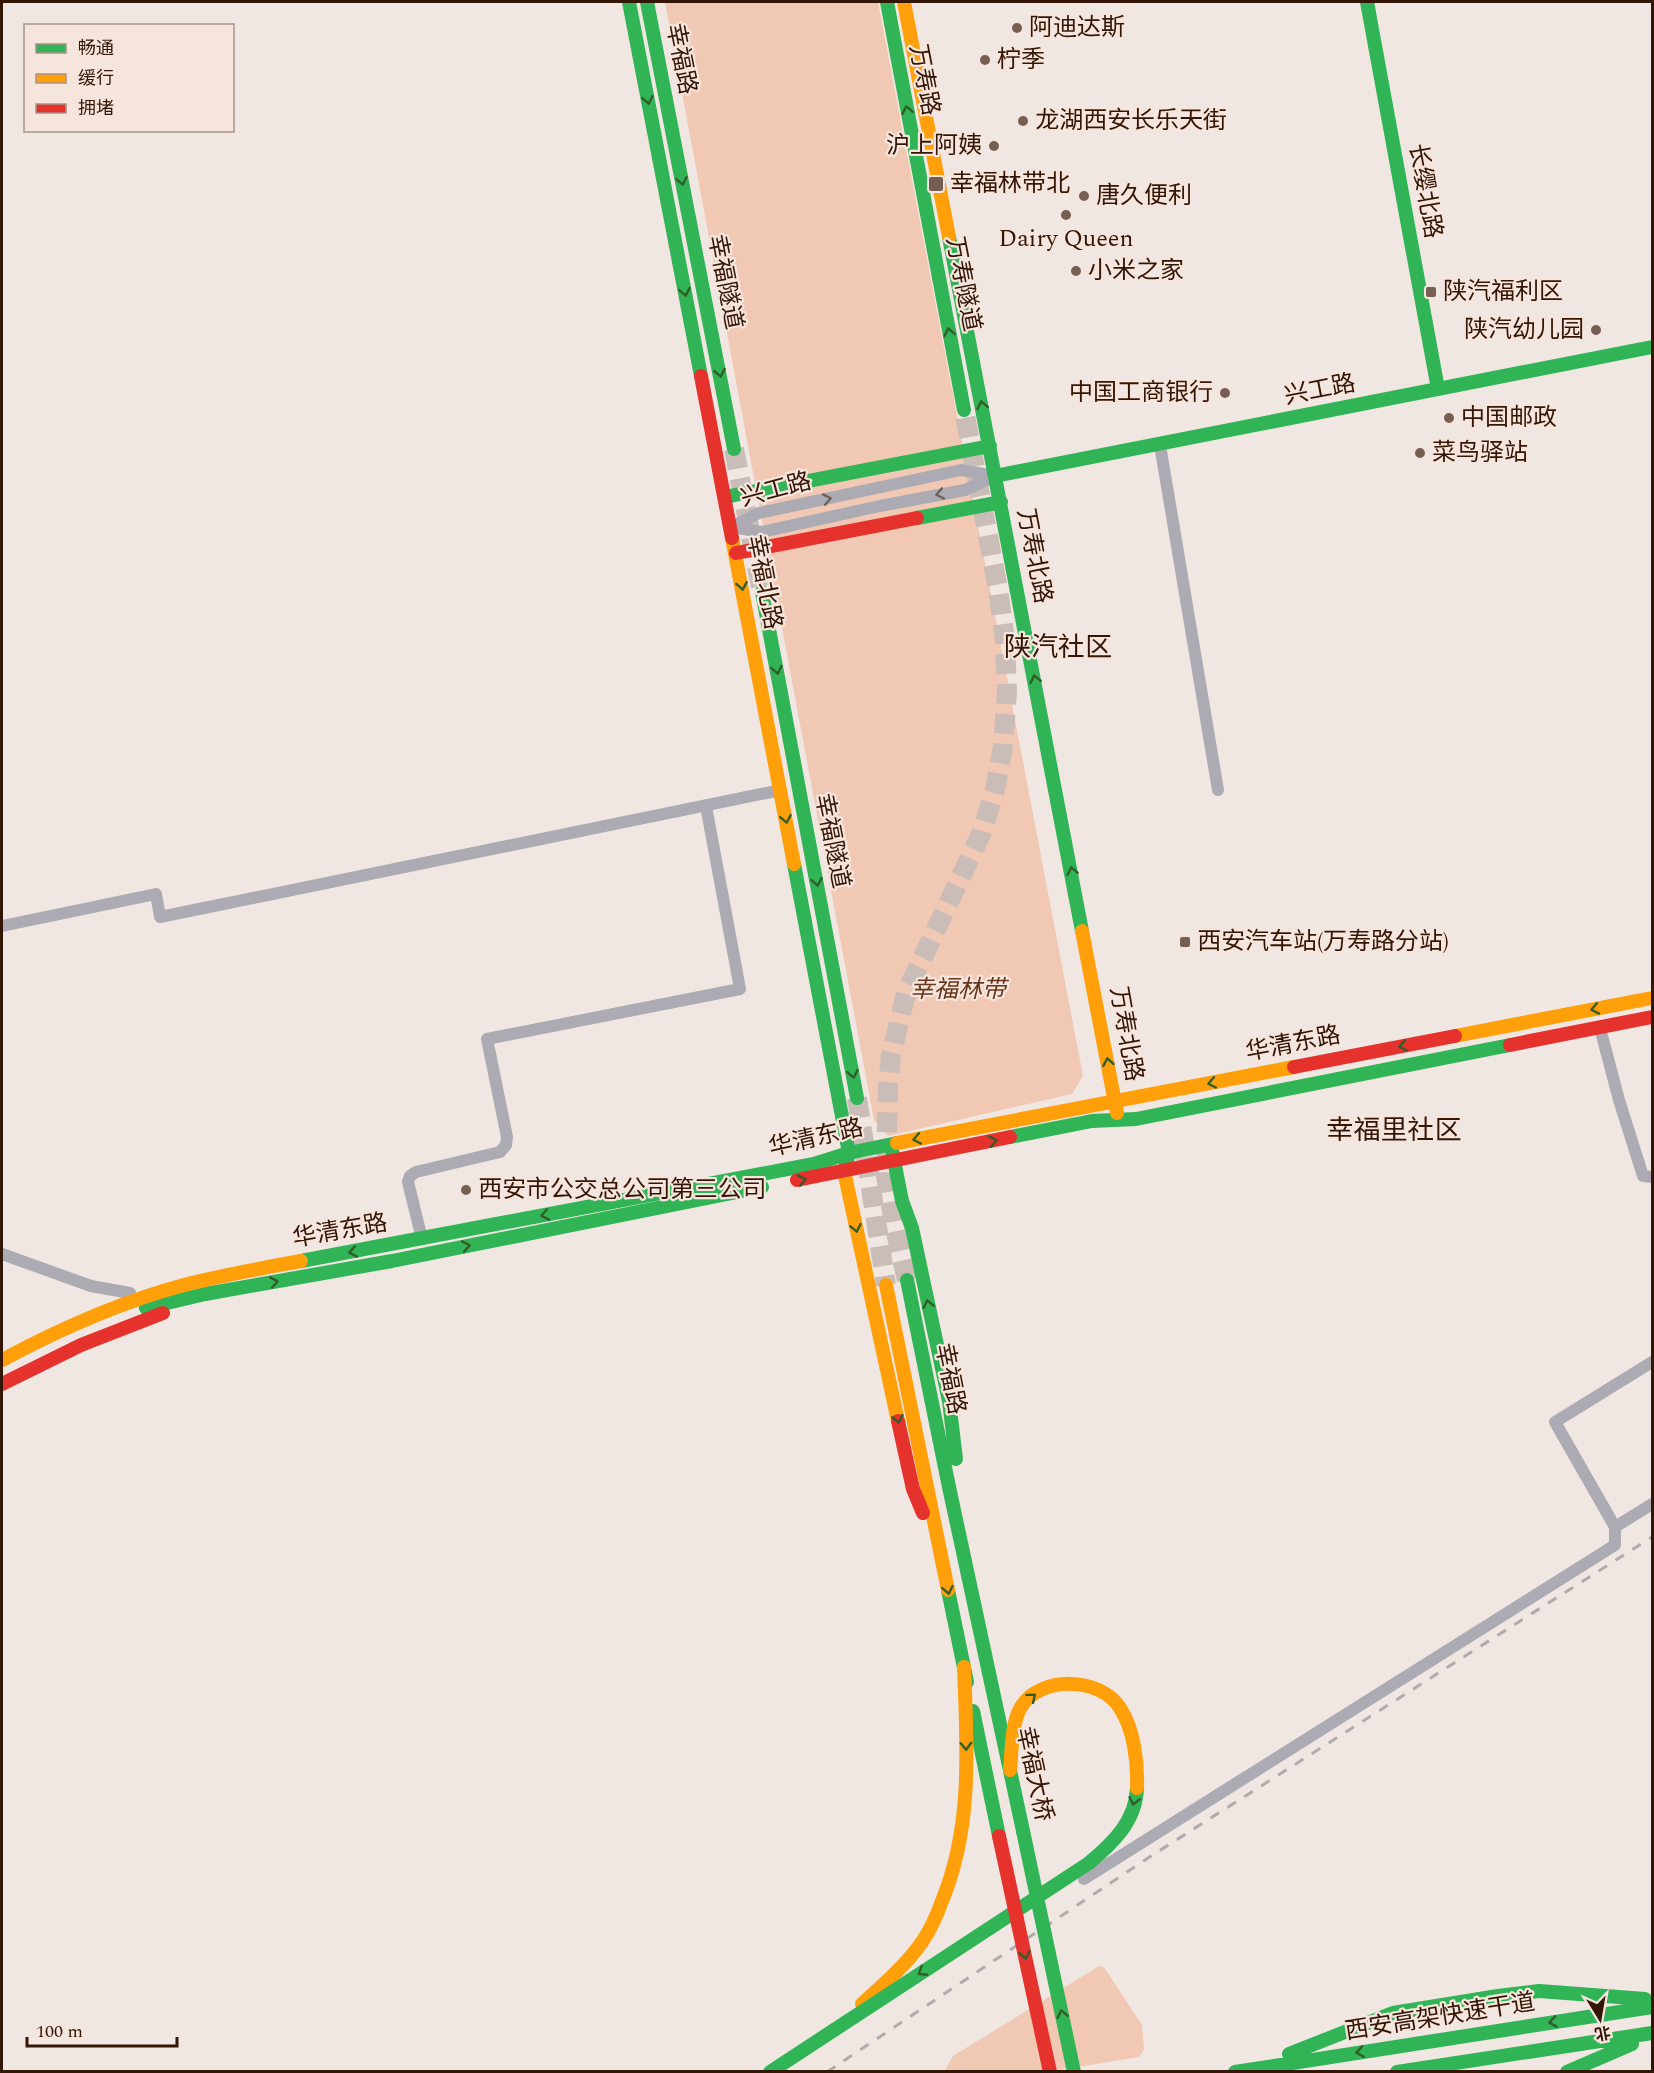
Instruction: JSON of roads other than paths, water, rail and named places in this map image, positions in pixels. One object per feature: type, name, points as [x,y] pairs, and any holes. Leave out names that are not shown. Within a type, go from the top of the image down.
[{"type":"main road","name":"幸福北路","points":[[629,2],[849,1153],[844,1171]]},
{"type":"main road","name":"幸福路","points":[[647,2],[671,124]]},
{"type":"main road","name":"万寿路","points":[[887,2],[918,167]]},
{"type":"main road","name":"万寿北路","points":[[904,2],[1119,1120]]},
{"type":"main road","name":"长缨北路","points":[[1367,2],[1438,389]]},
{"type":"main road","points":[[642,70],[652,25]]},
{"type":"main road","name":"幸福隧道","points":[[671,124],[734,449]]},
{"type":"main road","name":"万寿隧道","points":[[918,167],[964,410]]},
{"type":"main road","name":"兴工路","points":[[995,476],[1653,347]]},
{"type":"main road","points":[[725,497],[990,446]]},
{"type":"main road","points":[[736,553],[1000,502]]},
{"type":"main road","name":"幸福隧道","points":[[762,592],[857,1098]]},
{"type":"main road","name":"华清东路","points":[[2,1360],[86,1318],[147,1294],[203,1280],[814,1164],[849,1153],[1074,1108],[1653,999]]},
{"type":"main road","name":"华清东路","points":[[2,1372],[53,1345],[127,1314],[178,1300],[392,1261],[1092,1121],[1136,1119],[1653,1017]]},
{"type":"main road","points":[[891,1145],[902,1201],[912,1228],[947,1389],[953,1444],[978,1570],[984,1644]]},
{"type":"main road","points":[[844,1171],[913,1489],[941,1554]]},
{"type":"main road","points":[[2,1349],[54,1322],[130,1293],[187,1276],[264,1268]]},
{"type":"main road","name":"幸福路","points":[[907,1280],[949,1487]]},
{"type":"main road","name":"幸福路","points":[[886,1285],[927,1492]]},
{"type":"main road","points":[[2,1384],[99,1336],[235,1289]]},
{"type":"main road","name":"幸福大桥","points":[[949,1487],[1074,2072]]},
{"type":"main road","name":"幸福大桥","points":[[927,1492],[1050,2072]]},
{"type":"main road","points":[[837,2028],[887,1981],[920,1945],[935,1919],[955,1872],[962,1842],[966,1799],[964,1666]]},
{"type":"main road","points":[[770,2072],[1089,1863],[1121,1834],[1129,1821],[1137,1787],[1135,1755],[1122,1709],[1107,1695],[1087,1687],[1065,1684],[1048,1686],[1031,1696],[1024,1703],[1018,1716],[1010,1770]]},
{"type":"main road","points":[[1260,2068],[1393,2013],[1539,1991],[1653,1999]]},
{"type":"main road","name":"西安高架快速干道","points":[[1235,2072],[1653,2007]]},
{"type":"main road","points":[[1567,2072],[1653,2033]]},
{"type":"main road","name":"西安高架快速干道","points":[[1397,2072],[1653,2033]]},
{"type":"street","points":[[1160,445],[1218,790]]},
{"type":"street","name":"兴工路","points":[[731,527],[759,513],[961,470],[995,476]]},
{"type":"street","name":"兴工路","points":[[731,527],[762,532],[965,490],[995,476]]},
{"type":"street","points":[[2,926],[156,894],[160,916],[781,790]]},
{"type":"street","points":[[422,1239],[408,1182],[411,1176],[416,1172],[500,1152],[506,1145],[507,1137],[487,1039],[740,989],[706,806]]},
{"type":"street","points":[[1600,1029],[1643,1176],[1653,1177]]},
{"type":"street","points":[[2,1254],[91,1286],[130,1293]]},
{"type":"street","points":[[943,1966],[1615,1545],[1615,1527],[1555,1422],[1653,1362]]},
{"type":"street","points":[[1615,1527],[1653,1504]]},
{"type":"tunnel","points":[[907,1280],[886,1176],[891,1056],[906,993],[982,832],[995,790],[1003,746],[1007,693],[1005,640],[998,589],[964,410]]},
{"type":"tunnel","points":[[734,449],[762,592]]},
{"type":"tunnel","points":[[857,1098],[886,1285]]},
{"type":"railway","points":[[827,2072],[1148,1858],[1652,1537]]},
{"type":"place","name":"阿迪达斯","points":[[1017,28]]},
{"type":"place","name":"柠季","points":[[985,60]]},
{"type":"place","name":"龙湖西安长乐天街","points":[[1023,121]]},
{"type":"place","name":"沪上阿姨","points":[[994,146]]},
{"type":"place","name":"幸福林带北","points":[[936,184]]},
{"type":"place","name":"唐久便利","points":[[1084,196]]},
{"type":"place","name":"Dairy Queen","points":[[1066,215]]},
{"type":"place","name":"小米之家","points":[[1076,271]]},
{"type":"place","name":"陕汽福利区","points":[[1431,292]]},
{"type":"place","name":"陕汽幼儿园","points":[[1596,330]]},
{"type":"place","name":"中国工商银行","points":[[1225,393]]},
{"type":"place","name":"中国邮政","points":[[1449,418]]},
{"type":"place","name":"菜鸟驿站","points":[[1420,453]]},
{"type":"place","name":"西安汽车站(万寿路分站)","points":[[1185,942]]},
{"type":"place","name":"西安市公交总公司第三公司","points":[[466,1190]]},
{"type":"district","name":"陕汽社区","points":[[1058,648]]},
{"type":"district","name":"幸福里社区","points":[[1394,1131]]},
{"type":"park label","name":"幸福林带","points":[[958,990]]}]
